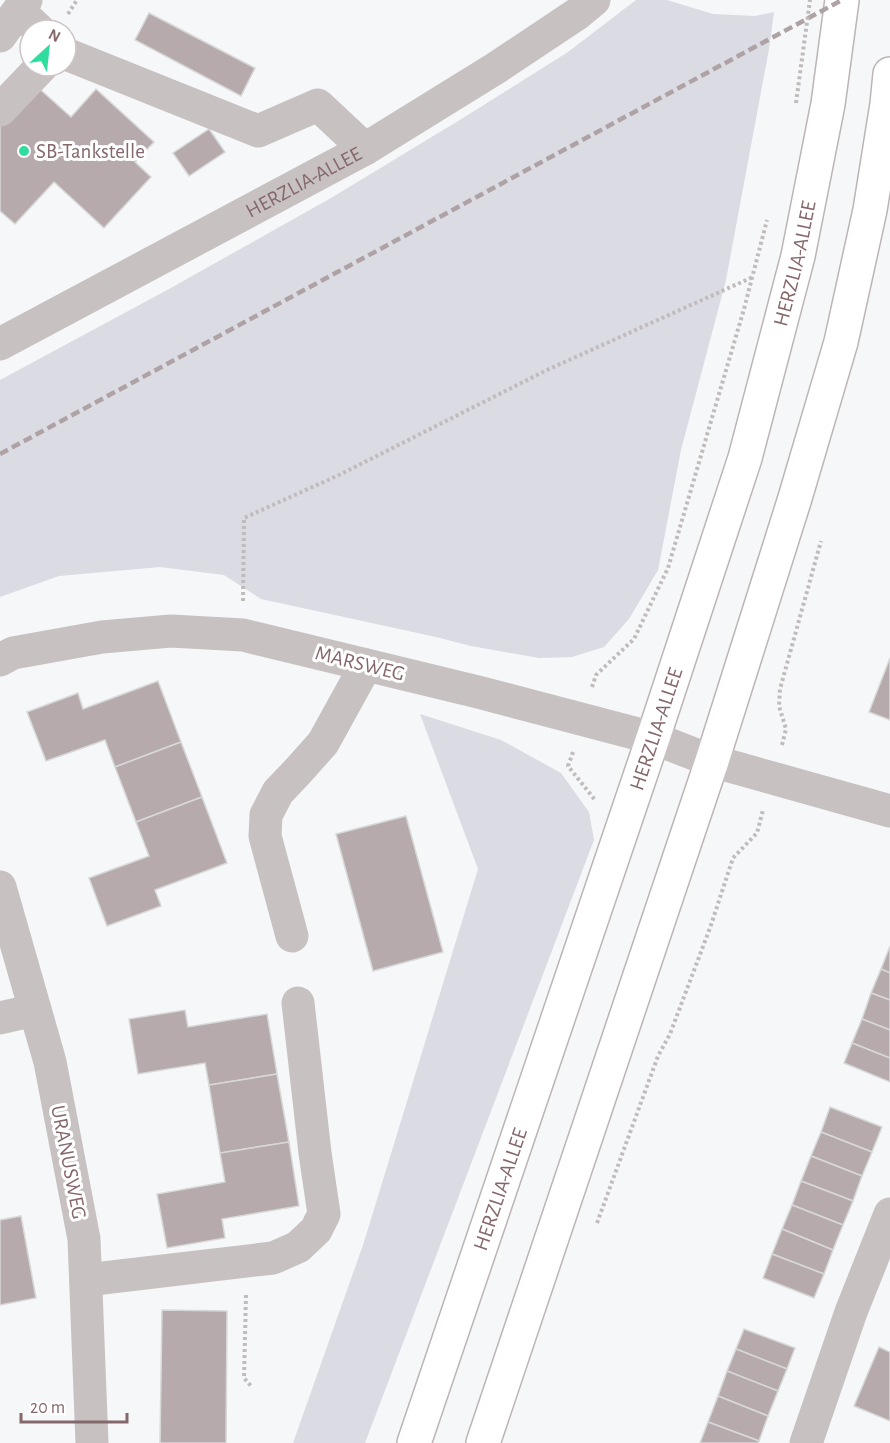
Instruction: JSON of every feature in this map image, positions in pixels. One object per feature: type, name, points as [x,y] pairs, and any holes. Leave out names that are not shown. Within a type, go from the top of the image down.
[{"type":"main road","name":"HERZLIA-ALLEE","points":[[414,1443],[653,738],[745,458],[798,256],[812,103],[842,0]]},
{"type":"main road","points":[[483,1443],[712,761],[841,342],[870,210],[888,89]]},
{"type":"street","name":"HERZLIA-ALLEE","points":[[0,344],[364,149],[495,68],[577,14],[594,0]]},
{"type":"street","points":[[78,59],[258,131],[318,105],[364,149]]},
{"type":"street","points":[[0,110],[31,78]]},
{"type":"street","name":"MARSWEG","points":[[0,660],[13,653],[102,637],[171,631],[243,635],[653,738],[712,761],[890,811]]},
{"type":"street","points":[[292,936],[265,836],[266,814],[278,792],[323,743],[366,665]]},
{"type":"street","name":"URANUSWEG","points":[[0,887],[50,1062],[84,1239],[92,1443]]},
{"type":"street","points":[[86,1280],[273,1258],[298,1247],[316,1230],[324,1214],[298,1003]]},
{"type":"street","points":[[0,1017],[35,1010]]},
{"type":"street","points":[[806,1443],[851,1312],[890,1214]]},
{"type":"path","points":[[810,0],[812,103]]},
{"type":"path","points":[[596,801],[568,766],[596,675],[634,639],[668,568],[744,309],[767,219]]},
{"type":"path","points":[[243,635],[244,518],[339,475],[547,370],[798,256]]},
{"type":"path","points":[[594,1230],[658,1056],[670,1034],[710,928],[733,858],[757,833],[786,729],[778,706],[780,689],[822,539]]},
{"type":"path","points":[[246,1261],[244,1378],[251,1386]]},
{"type":"shaded area","points":[[636,0],[667,0],[713,14],[755,16],[774,12],[726,280],[681,450],[658,570],[629,619],[604,647],[572,657],[539,658],[471,646],[261,599],[224,575],[160,567],[59,576],[0,597],[0,380],[331,198],[568,52]]},
{"type":"shaded area","points":[[420,714],[501,740],[561,773],[589,812],[594,840],[365,1443],[293,1443],[364,1242],[478,869]]},
{"type":"building","points":[[149,13],[255,68],[241,96],[135,40]]},
{"type":"building","points":[[33,83],[71,117],[96,89],[154,142],[135,162],[151,177],[104,228],[54,182],[15,224],[0,211],[0,118]]},
{"type":"building","points":[[209,129],[225,152],[189,176],[173,153]]},
{"type":"building","points":[[890,658],[890,720],[869,712]]},
{"type":"building","points":[[158,681],[181,742],[115,767],[105,740],[46,761],[27,712],[78,693],[83,709]]},
{"type":"building","points":[[181,742],[202,797],[136,822],[115,767]]},
{"type":"building","points":[[202,797],[227,863],[155,890],[161,906],[107,926],[89,878],[149,856],[136,822]]},
{"type":"building","points":[[406,816],[443,952],[373,971],[336,834]]},
{"type":"building","points":[[890,946],[890,973],[881,969]]},
{"type":"building","points":[[881,969],[890,973],[890,1000],[871,993]]},
{"type":"building","points":[[871,993],[890,1000],[890,1030],[862,1019]]},
{"type":"building","points":[[185,1010],[188,1027],[267,1014],[277,1074],[209,1085],[205,1063],[138,1074],[129,1019]]},
{"type":"building","points":[[862,1019],[890,1030],[890,1058],[852,1043]]},
{"type":"building","points":[[852,1043],[890,1058],[890,1082],[844,1063]]},
{"type":"building","points":[[277,1074],[289,1142],[220,1153],[209,1085]]},
{"type":"building","points":[[830,1107],[882,1127],[872,1152],[821,1132]]},
{"type":"building","points":[[821,1132],[872,1152],[862,1176],[811,1156]]},
{"type":"building","points":[[289,1142],[299,1206],[222,1219],[225,1238],[167,1248],[157,1194],[225,1182],[220,1153]]},
{"type":"building","points":[[811,1156],[862,1176],[853,1201],[801,1181]]},
{"type":"building","points":[[801,1181],[853,1201],[843,1225],[792,1205]]},
{"type":"building","points":[[792,1205],[843,1225],[833,1250],[782,1229]]},
{"type":"building","points":[[21,1216],[36,1298],[0,1305],[0,1220]]},
{"type":"building","points":[[782,1229],[833,1250],[824,1274],[772,1254]]},
{"type":"building","points":[[772,1254],[824,1274],[814,1298],[763,1278]]},
{"type":"building","points":[[162,1310],[227,1311],[226,1443],[160,1443]]},
{"type":"building","points":[[744,1329],[795,1348],[787,1369],[736,1349]]},
{"type":"building","points":[[879,1347],[890,1352],[890,1421],[854,1406]]},
{"type":"building","points":[[736,1349],[787,1369],[778,1391],[727,1371]]},
{"type":"building","points":[[727,1371],[778,1391],[768,1416],[718,1396]]},
{"type":"building","points":[[718,1396],[768,1416],[759,1441],[708,1422]]},
{"type":"building","points":[[708,1422],[759,1441],[758,1443],[700,1443]]},
{"type":"railway","points":[[0,454],[842,0]]},
{"type":"place","name":"SB-Tankstelle","points":[[24,151]]}]
